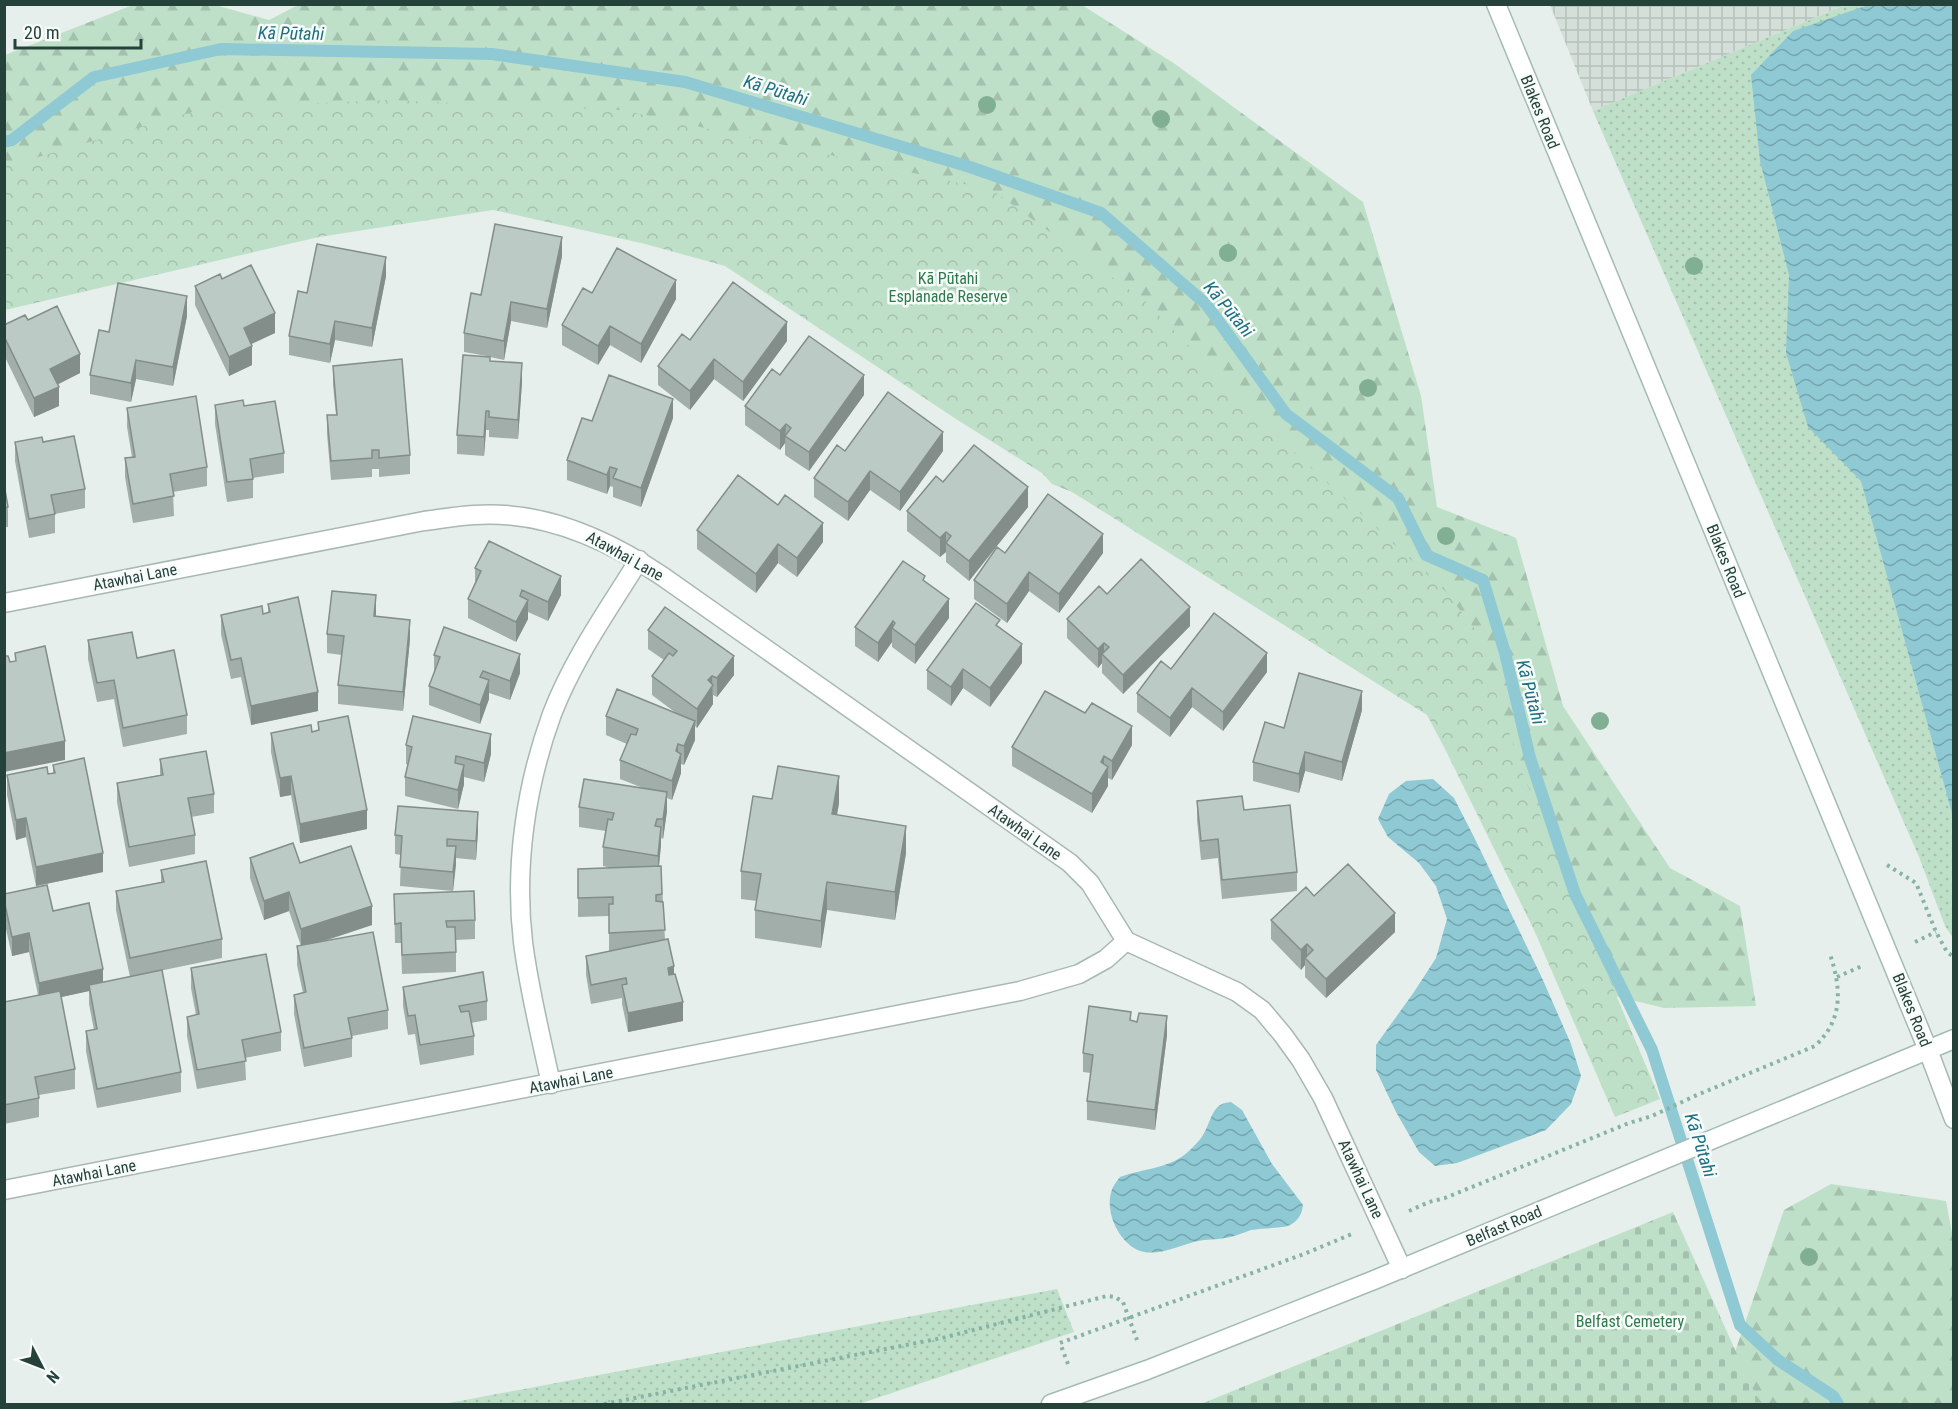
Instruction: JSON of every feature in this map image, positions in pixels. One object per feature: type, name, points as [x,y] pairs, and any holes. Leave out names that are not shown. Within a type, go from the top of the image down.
[{"type":"street","name":"Blakes Road","points":[[1496,4],[1929,1050],[1953,1119]]},
{"type":"street","name":"Atawhai Lane","points":[[4,603],[424,521],[476,515],[523,517],[567,527],[594,537],[639,560],[1070,863],[1090,883],[1126,941],[1237,992],[1262,1010],[1283,1035],[1323,1098],[1402,1269]]},
{"type":"street","points":[[551,1084],[531,995],[523,939],[521,889],[523,848],[532,779],[553,713],[579,657],[639,560]]},
{"type":"street","name":"Atawhai Lane","points":[[4,1190],[1020,991],[1079,974],[1106,959],[1126,941]]},
{"type":"street","name":"Belfast Road","points":[[1050,1404],[1147,1370],[1402,1269],[1953,1039]]},
{"type":"path","points":[[1904,875],[1916,883],[1936,932],[1947,952],[1953,957]]},
{"type":"path","points":[[1928,936],[1936,932]]},
{"type":"path","points":[[1419,1206],[1446,1198],[1629,1123],[1652,1116],[1815,1046],[1832,1026],[1838,1006],[1837,977],[1830,954]]},
{"type":"path","points":[[1837,977],[1845,973]]},
{"type":"path","points":[[1063,1350],[1060,1344],[1341,1239]]},
{"type":"path","points":[[604,1404],[942,1338],[1107,1296],[1115,1297],[1123,1302],[1147,1370]]},
{"type":"shaded area","points":[[1550,5],[1845,5],[1593,111]]},
{"type":"green space","points":[[300,4],[1082,5],[1175,64],[1363,202],[1421,396],[1437,507],[1516,538],[1563,706],[1670,868],[1740,906],[1756,1006],[1664,1008],[1570,985],[1438,685],[1133,516],[1052,484],[960,381],[829,312],[542,184],[5,204],[5,55],[133,5],[215,5],[269,20]]},
{"type":"green space","points":[[1845,5],[1953,5],[1953,938],[1945,926],[1919,857],[1593,111]]},
{"type":"green space","name":"Kā Pūtahi Esplanade Reserve","points":[[386,100],[622,110],[992,190],[1145,301],[1285,444],[1445,591],[1474,628],[1524,777],[1660,1099],[1615,1117],[1534,930],[1427,715],[956,419],[725,266],[645,244],[493,210],[319,237],[5,310],[4,167],[206,108]]},
{"type":"green space","points":[[1831,1184],[1946,1201],[1954,1244],[1953,1404],[1717,1404],[1784,1210]]},
{"type":"green space","name":"Belfast Cemetery","points":[[1673,1212],[1755,1394],[1763,1404],[1201,1404]]},
{"type":"green space","points":[[1057,1289],[1074,1332],[859,1404],[444,1404]]},
{"type":"water","points":[[1871,4],[1953,5],[1953,817],[1861,481],[1808,427],[1786,353],[1789,275],[1760,161],[1751,75],[1793,31]]},
{"type":"water","points":[[1433,779],[1454,798],[1474,837],[1542,978],[1571,1044],[1581,1076],[1571,1104],[1546,1130],[1457,1163],[1435,1166],[1419,1152],[1376,1070],[1376,1045],[1436,958],[1447,919],[1436,886],[1419,863],[1388,837],[1378,819],[1389,794],[1406,781]]},
{"type":"water","points":[[1231,1102],[1242,1110],[1272,1164],[1303,1205],[1298,1218],[1288,1226],[1251,1230],[1232,1237],[1198,1241],[1165,1251],[1144,1252],[1128,1244],[1117,1228],[1110,1210],[1112,1191],[1120,1177],[1166,1165],[1183,1156],[1202,1137],[1216,1109],[1224,1103]]},
{"type":"building","points":[[495,224],[562,237],[547,309],[511,302],[504,341],[464,333],[471,293],[481,295]]},
{"type":"building","points":[[317,244],[386,257],[372,328],[335,321],[330,344],[289,336],[298,291],[307,293]]},
{"type":"building","points":[[617,248],[676,280],[641,344],[610,326],[598,346],[562,325],[583,288],[592,293]]},
{"type":"building","points":[[251,265],[275,313],[244,328],[252,346],[229,357],[195,286],[220,274],[222,279]]},
{"type":"building","points":[[733,282],[787,322],[743,382],[714,359],[690,391],[658,366],[682,334],[690,340]]},
{"type":"building","points":[[118,283],[187,296],[173,367],[136,360],[131,383],[90,375],[99,330],[109,332]]},
{"type":"building","points":[[57,306],[80,354],[50,369],[59,387],[34,398],[4,336],[4,325],[25,315],[28,320]]},
{"type":"building","points":[[809,336],[864,375],[809,452],[785,436],[791,428],[786,424],[780,431],[745,406],[772,369],[780,375]]},
{"type":"building","points":[[463,355],[490,357],[490,361],[522,363],[518,420],[489,417],[489,411],[486,411],[484,437],[457,435]]},
{"type":"building","points":[[402,359],[410,455],[379,458],[379,450],[372,450],[372,458],[331,461],[327,415],[337,415],[333,366]]},
{"type":"building","points":[[609,375],[673,399],[641,488],[613,478],[617,469],[610,467],[607,475],[567,460],[582,418],[592,421]]},
{"type":"building","points":[[888,392],[943,432],[900,492],[870,471],[848,502],[814,478],[837,445],[845,451]]},
{"type":"building","points":[[196,396],[207,467],[170,474],[174,496],[133,504],[125,458],[135,457],[127,408]]},
{"type":"building","points":[[243,400],[244,406],[275,401],[284,453],[250,459],[253,479],[227,482],[215,405]]},
{"type":"building","points":[[74,436],[85,489],[51,495],[55,514],[29,519],[15,442],[42,437],[43,442]]},
{"type":"building","points":[[974,445],[1028,487],[969,561],[946,543],[951,536],[946,532],[940,538],[907,511],[936,476],[943,482]]},
{"type":"building","points":[[738,475],[778,505],[785,495],[823,523],[797,558],[778,544],[756,574],[697,530]]},
{"type":"building","points":[[4,484],[8,507],[4,508]]},
{"type":"building","points":[[1048,494],[1103,534],[1059,594],[1029,572],[1007,604],[974,580],[997,547],[1005,553]]},
{"type":"building","points":[[489,541],[561,576],[548,602],[522,590],[520,596],[528,600],[516,622],[468,599],[481,571],[475,568]]},
{"type":"building","points":[[1141,559],[1190,607],[1123,675],[1102,654],[1109,647],[1104,643],[1098,649],[1067,619],[1099,586],[1107,594]]},
{"type":"building","points":[[903,561],[925,576],[923,580],[949,599],[915,645],[892,628],[895,623],[893,621],[878,643],[855,627]]},
{"type":"building","points":[[332,591],[376,595],[374,616],[410,620],[403,692],[338,685],[344,636],[327,634]]},
{"type":"building","points":[[298,597],[318,692],[251,706],[241,658],[231,660],[221,615],[262,606],[263,614],[270,612],[268,604]]},
{"type":"building","points":[[976,603],[1000,620],[996,625],[1022,644],[990,688],[963,669],[951,687],[927,670]]},
{"type":"building","points":[[665,607],[734,656],[717,678],[712,676],[708,680],[713,685],[697,709],[652,676],[669,653],[673,656],[677,651],[648,630]]},
{"type":"building","points":[[1214,613],[1267,653],[1223,712],[1192,688],[1170,718],[1137,693],[1161,661],[1171,669]]},
{"type":"building","points":[[444,627],[520,654],[510,681],[483,671],[480,677],[489,680],[480,705],[429,686],[440,657],[434,655]]},
{"type":"building","points":[[132,632],[137,658],[174,650],[187,715],[123,728],[114,680],[97,683],[88,640]]},
{"type":"building","points":[[45,646],[65,741],[4,753],[4,656],[8,656],[10,662],[16,661],[15,653]]},
{"type":"building","points":[[1299,673],[1362,691],[1342,762],[1305,752],[1299,774],[1253,762],[1265,722],[1284,728]]},
{"type":"building","points":[[617,689],[695,721],[684,746],[678,744],[676,751],[681,754],[672,781],[620,760],[631,734],[636,735],[638,729],[606,716]]},
{"type":"building","points":[[1045,691],[1085,713],[1092,703],[1132,726],[1112,761],[1104,756],[1101,762],[1108,767],[1092,794],[1012,747]]},
{"type":"building","points":[[348,716],[367,810],[300,824],[291,776],[280,778],[271,733],[311,725],[312,732],[319,730],[318,722]]},
{"type":"building","points":[[413,716],[491,734],[484,763],[456,756],[455,763],[464,765],[458,790],[405,777],[412,747],[406,745]]},
{"type":"building","points":[[206,751],[214,794],[188,798],[195,835],[129,847],[117,783],[163,775],[160,759]]},
{"type":"building","points":[[84,758],[103,853],[36,867],[26,818],[16,820],[7,775],[47,767],[48,774],[55,773],[53,765]]},
{"type":"building","points":[[778,766],[839,776],[832,814],[906,826],[895,892],[827,882],[821,921],[755,910],[761,874],[741,871],[753,796],[772,799]]},
{"type":"building","points":[[584,779],[667,792],[663,819],[657,819],[655,826],[661,827],[658,856],[603,847],[608,819],[612,820],[614,813],[579,807]]},
{"type":"building","points":[[1242,796],[1244,810],[1290,805],[1297,872],[1222,880],[1218,839],[1201,841],[1197,801]]},
{"type":"building","points":[[398,806],[478,812],[476,841],[447,839],[447,846],[456,846],[453,872],[400,867],[402,836],[395,835]]},
{"type":"building","points":[[293,843],[300,863],[351,846],[372,906],[301,929],[289,892],[264,901],[250,858]]},
{"type":"building","points":[[206,861],[222,939],[130,958],[116,891],[164,882],[161,870]]},
{"type":"building","points":[[1348,864],[1395,913],[1326,979],[1305,958],[1313,950],[1307,944],[1301,950],[1271,920],[1306,887],[1314,896]]},
{"type":"building","points":[[661,866],[662,894],[656,895],[656,901],[663,902],[665,930],[609,933],[609,904],[613,904],[613,897],[578,898],[578,869]]},
{"type":"building","points":[[47,885],[53,911],[89,903],[103,969],[39,983],[29,933],[12,937],[4,894]]},
{"type":"building","points":[[474,891],[475,920],[446,921],[447,927],[455,927],[456,952],[402,955],[401,923],[395,924],[394,894]]},
{"type":"building","points":[[373,932],[388,1010],[348,1018],[352,1038],[304,1048],[294,995],[306,992],[297,946]]},
{"type":"building","points":[[668,939],[674,966],[668,968],[669,975],[675,974],[683,1002],[628,1013],[622,985],[627,984],[626,978],[591,985],[586,956]]},
{"type":"building","points":[[266,954],[281,1032],[242,1040],[246,1061],[197,1070],[187,1017],[199,1014],[191,968]]},
{"type":"building","points":[[162,970],[181,1072],[97,1089],[86,1031],[97,1029],[89,985]]},
{"type":"building","points":[[483,972],[487,1001],[459,1006],[461,1012],[469,1011],[474,1036],[420,1045],[415,1015],[408,1016],[403,987]]},
{"type":"building","points":[[60,991],[75,1069],[35,1077],[39,1098],[4,1105],[4,1002]]},
{"type":"building","points":[[1089,1006],[1131,1012],[1130,1020],[1137,1022],[1139,1013],[1167,1016],[1155,1110],[1087,1101],[1093,1055],[1083,1053]]},
{"type":"waterway","name":"Kā Pūtahi","points":[[4,142],[12,140],[94,77],[221,49],[492,54],[685,82],[970,167],[1101,213],[1206,304],[1286,414],[1398,498],[1426,555],[1483,580],[1505,653],[1530,758],[1575,894],[1652,1050],[1740,1325],[1778,1360],[1833,1396],[1838,1404]]}]
